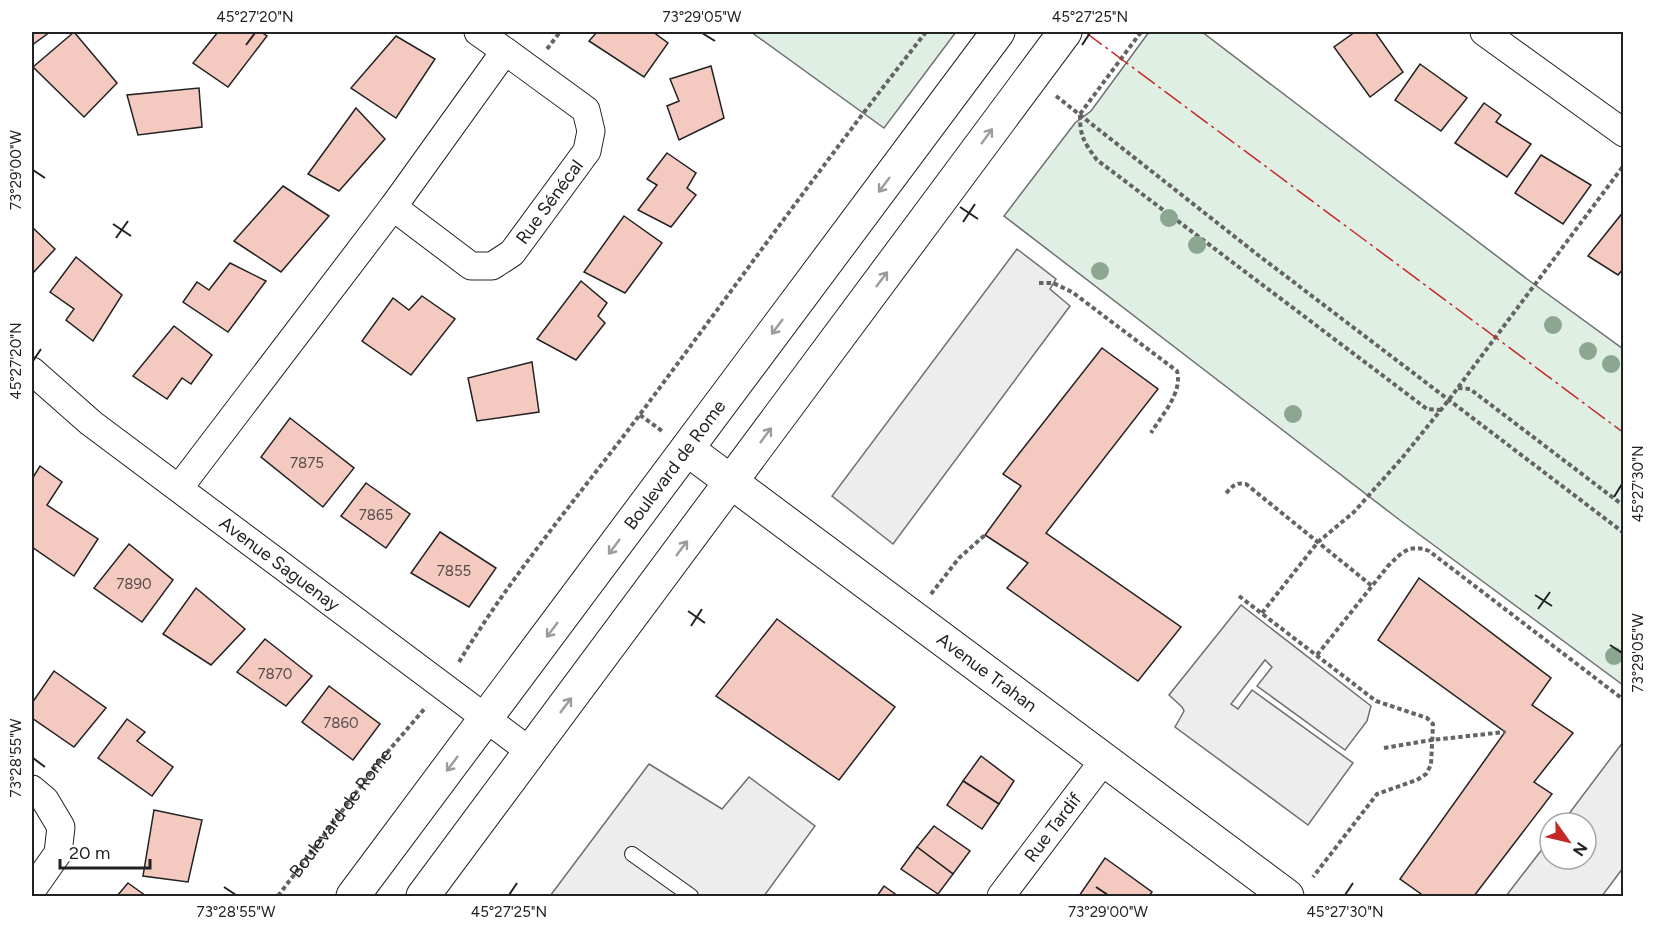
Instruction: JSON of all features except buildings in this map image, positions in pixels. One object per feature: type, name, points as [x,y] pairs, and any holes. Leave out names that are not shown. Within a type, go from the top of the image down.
[{"type":"main road","name":"Boulevard de Rome","points":[[353,897],[998,32]]},
{"type":"main road","points":[[423,897],[1065,32]]},
{"type":"main road","name":"Avenue Trahan","points":[[687,449],[1104,760],[1299,888]]},
{"type":"street","name":"Rue Sénécal","points":[[393,207],[471,266],[492,266],[512,253],[587,151],[591,131],[586,110],[478,32]]},
{"type":"street","points":[[1484,32],[1623,133]]},
{"type":"street","points":[[179,488],[393,207],[505,51]]},
{"type":"street","name":"Avenue Saguenay","points":[[32,371],[92,423],[531,752]]},
{"type":"street","name":"Rue Tardif","points":[[1001,897],[1104,760]]},
{"type":"street","points":[[32,789],[45,800],[61,827],[58,853],[32,890]]},
{"type":"lane","points":[[632,854],[690,897]]},
{"type":"path","points":[[545,52],[560,32]]},
{"type":"path","points":[[456,668],[489,614],[640,415],[838,144],[926,32]]},
{"type":"path","points":[[1141,32],[1080,114],[1080,132],[1097,160],[1427,410],[1441,410]]},
{"type":"path","points":[[1058,98],[1448,401],[1623,533]]},
{"type":"path","points":[[1262,613],[1318,542],[1354,512],[1441,410],[1623,165]]},
{"type":"path","points":[[1039,283],[1053,283],[1072,292],[1177,371],[1179,378],[1177,390],[1151,433]]},
{"type":"path","points":[[1457,388],[1470,389],[1623,506]]},
{"type":"path","points":[[1226,493],[1233,485],[1246,484],[1372,586]]},
{"type":"path","points":[[929,597],[959,558],[985,535]]},
{"type":"path","points":[[1317,656],[1372,586],[1400,554],[1412,547],[1429,551],[1623,700]]},
{"type":"path","points":[[1239,596],[1376,701],[1427,718],[1433,724],[1431,765],[1426,774],[1417,780],[1377,794],[1299,888]]},
{"type":"path","name":"Boulevard de Rome","points":[[278,897],[379,762],[429,703]]},
{"type":"path","points":[[1384,748],[1505,732]]},
{"type":"green space","points":[[751,32],[956,32],[884,128]]},
{"type":"green space","points":[[1149,32],[1202,32],[1527,279],[1623,349],[1623,685],[1401,521],[1004,216],[1075,123],[1091,111]]},
{"type":"shaded area","points":[[1017,249],[1056,279],[1050,289],[1070,306],[893,544],[832,496]]},
{"type":"shaded area","points":[[1241,605],[1371,706],[1367,721],[1345,750],[1257,686],[1272,667],[1265,660],[1231,704],[1238,709],[1252,690],[1353,763],[1308,825],[1175,727],[1184,711],[1169,695]]},
{"type":"shaded area","points":[[1623,742],[1623,868],[1602,896],[1506,896],[1538,855],[1538,871],[1598,871],[1598,811],[1571,811]]},
{"type":"shaded area","points":[[649,764],[722,809],[749,777],[815,826],[764,896],[550,896]]},
{"type":"power","points":[[1085,32],[1624,433]]}]
